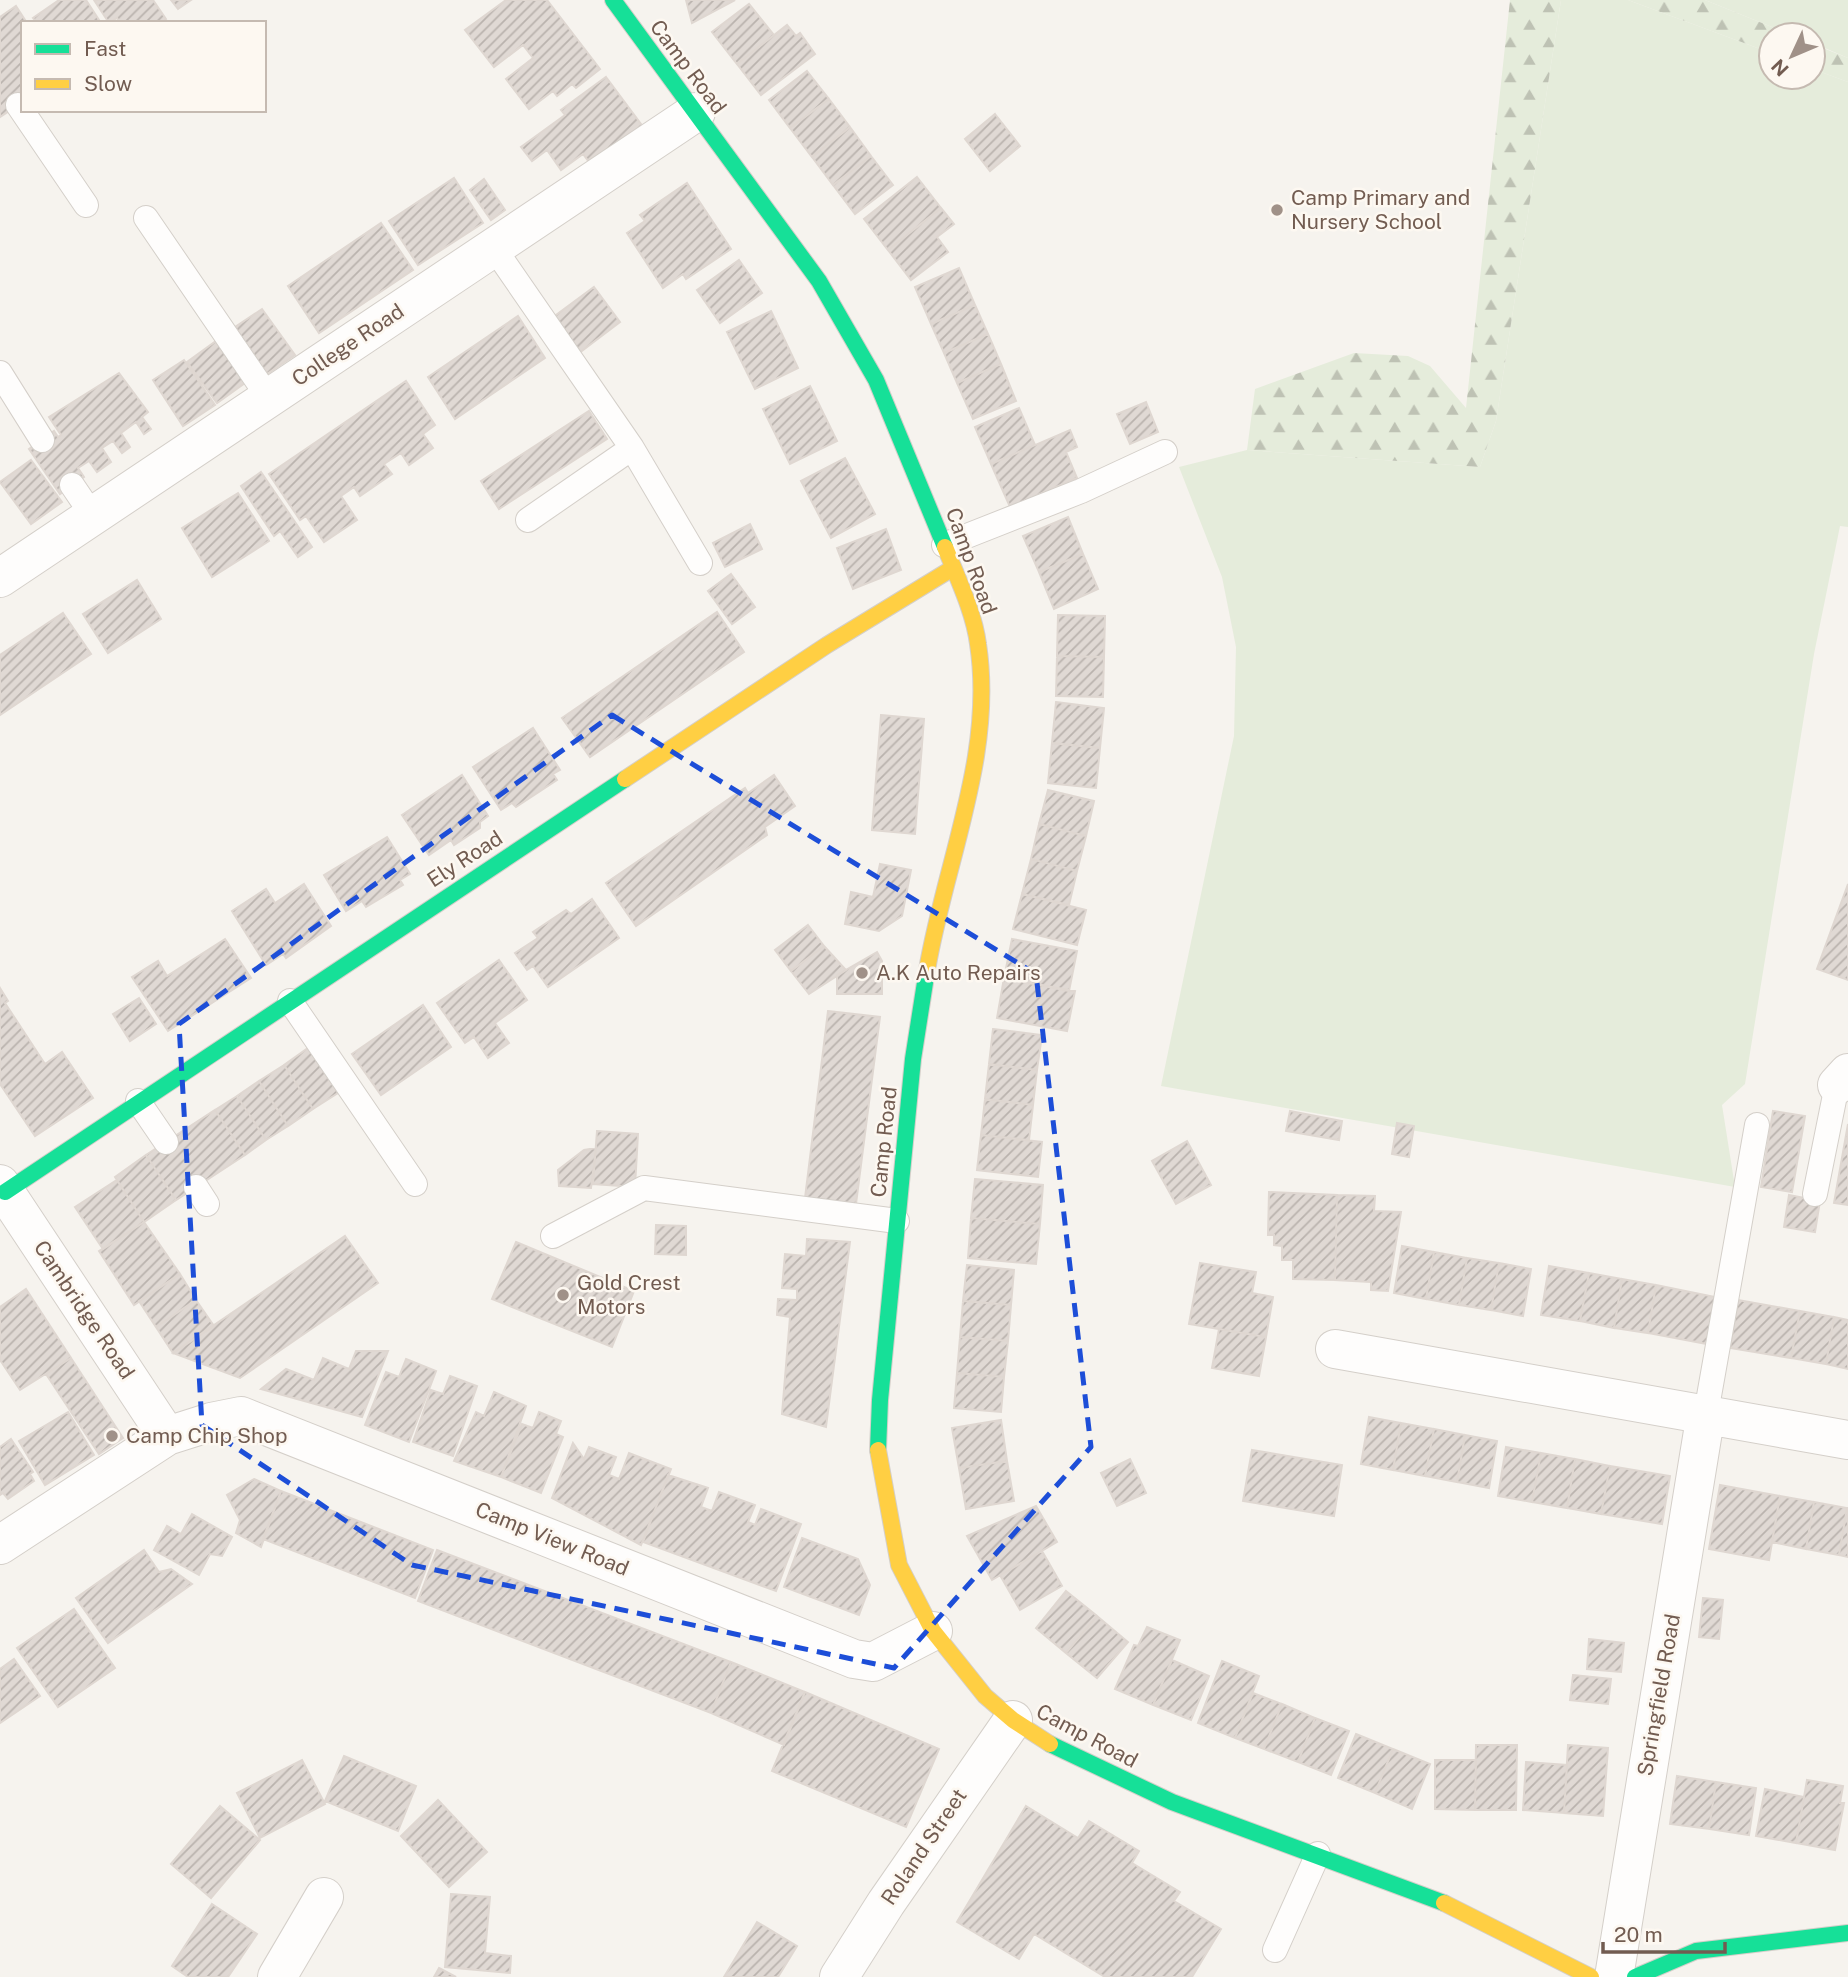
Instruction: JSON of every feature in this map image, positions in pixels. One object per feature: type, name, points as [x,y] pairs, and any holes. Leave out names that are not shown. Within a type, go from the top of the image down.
[{"type":"street","name":"Camp Road","points":[[613,0],[819,281],[870,369],[944,545],[978,640],[983,684],[982,731],[930,953],[913,1059],[880,1400],[878,1459],[899,1565],[933,1631],[985,1696],[1013,1720],[1061,1751],[1172,1802],[1448,1904],[1591,1977]]},
{"type":"street","name":"College Road","points":[[0,578],[83,500],[270,398],[696,112]]},
{"type":"street","name":"Ely Road","points":[[3,1188],[827,645],[953,568]]},
{"type":"street","name":"Cambridge Road","points":[[3,1188],[167,1436]]},
{"type":"street","points":[[1335,1349],[1848,1440]]},
{"type":"street","name":"Springfield Road","points":[[1614,1977],[1706,1413]]},
{"type":"street","name":"Camp View Road","points":[[0,1545],[167,1436],[241,1416],[854,1659],[873,1662],[933,1631]]},
{"type":"street","name":"Roland Street","points":[[839,1977],[893,1892],[1013,1720]]},
{"type":"street","points":[[277,1977],[324,1897]]},
{"type":"street","points":[[1635,1977],[1696,1951],[1848,1933]]},
{"type":"lane","points":[[18,106],[21,110]]},
{"type":"lane","points":[[22,112],[86,205]]},
{"type":"lane","points":[[146,218],[270,398]]},
{"type":"lane","points":[[494,248],[632,448],[700,563]]},
{"type":"lane","points":[[0,373],[42,440]]},
{"type":"lane","points":[[528,520],[632,448]]},
{"type":"lane","points":[[944,545],[1081,491],[1165,452]]},
{"type":"lane","points":[[290,1000],[415,1184]]},
{"type":"lane","points":[[1815,1194],[1843,1079]]},
{"type":"lane","points":[[138,1101],[166,1142]]},
{"type":"lane","points":[[1706,1413],[1757,1125]]},
{"type":"lane","points":[[553,1236],[644,1188],[897,1221]]},
{"type":"lane","points":[[1275,1950],[1318,1854]]},
{"type":"highlighted area","points":[[612,715],[1036,974],[1091,1447],[894,1668],[412,1565],[202,1425],[179,1024]]},
{"type":"green space","points":[[1510,0],[1561,0],[1496,421],[1480,467],[1247,450],[1255,389],[1354,353],[1408,356],[1430,366],[1466,408]]},
{"type":"green space","points":[[1561,0],[1628,0],[1757,48],[1757,91],[1827,91],[1827,74],[1848,82],[1848,527],[1840,526],[1814,654],[1745,1084],[1722,1105],[1735,1187],[1161,1086],[1234,736],[1236,647],[1222,577],[1179,467],[1247,450],[1480,467],[1496,421]]},
{"type":"green space","points":[[1628,0],[1705,0],[1757,21],[1757,48]]},
{"type":"green space","points":[[1705,0],[1848,0],[1848,58],[1827,49],[1827,21],[1757,21]]},
{"type":"green space","points":[[1827,50],[1848,58],[1848,82],[1827,74]]},
{"type":"building","points":[[59,0],[86,0],[100,21],[35,21],[33,18]]},
{"type":"building","points":[[94,0],[153,0],[166,19],[119,21],[117,18],[108,21]]},
{"type":"building","points":[[171,0],[191,0],[178,9]]},
{"type":"building","points":[[506,0],[547,0],[600,69],[576,88],[572,84],[557,96],[553,91],[529,109],[506,79],[533,58],[523,45],[494,67],[465,30]]},
{"type":"building","points":[[686,0],[735,0],[692,23]]},
{"type":"building","points":[[749,4],[774,35],[737,64],[712,32]]},
{"type":"building","points":[[16,6],[26,21],[21,21],[21,103],[0,117],[0,17]]},
{"type":"building","points":[[787,25],[796,36],[800,33],[815,54],[761,95],[737,64]]},
{"type":"building","points":[[807,71],[829,99],[790,128],[769,100]]},
{"type":"building","points":[[606,77],[644,128],[592,166],[583,154],[561,170],[547,150],[532,161],[521,147],[565,115],[561,110]]},
{"type":"building","points":[[829,99],[850,127],[812,157],[790,128]]},
{"type":"building","points":[[995,114],[1020,146],[990,171],[965,139]]},
{"type":"building","points":[[850,127],[871,156],[833,185],[812,157]]},
{"type":"building","points":[[871,156],[893,185],[855,214],[833,185]]},
{"type":"building","points":[[917,177],[941,208],[888,250],[864,219]]},
{"type":"building","points":[[454,178],[483,223],[418,265],[389,221]]},
{"type":"building","points":[[484,179],[505,210],[491,220],[470,190]]},
{"type":"building","points":[[687,183],[731,249],[686,279],[683,274],[663,288],[627,233],[645,221],[640,215]]},
{"type":"building","points":[[941,208],[954,224],[937,237],[948,252],[911,280],[888,250]]},
{"type":"building","points":[[381,223],[413,270],[319,333],[288,286]]},
{"type":"building","points":[[739,260],[762,293],[720,323],[697,290]]},
{"type":"building","points":[[959,268],[975,305],[931,324],[915,287]]},
{"type":"building","points":[[594,287],[620,322],[579,353],[552,318]]},
{"type":"building","points":[[975,305],[988,334],[944,353],[931,324]]},
{"type":"building","points":[[262,309],[295,355],[267,374],[235,327]]},
{"type":"building","points":[[771,311],[798,368],[755,389],[727,332]]},
{"type":"building","points":[[518,316],[545,358],[455,419],[428,377]]},
{"type":"building","points":[[988,334],[1001,364],[957,383],[944,353]]},
{"type":"building","points":[[216,341],[245,383],[217,403],[187,362]]},
{"type":"building","points":[[184,360],[215,405],[183,426],[153,380]]},
{"type":"building","points":[[1001,364],[1016,401],[973,419],[957,383]]},
{"type":"building","points":[[119,373],[148,412],[142,417],[151,429],[144,434],[136,422],[121,433],[130,447],[122,453],[113,441],[102,448],[111,462],[97,472],[89,461],[78,468],[84,477],[60,494],[29,449],[54,431],[58,437],[61,435],[49,417]]},
{"type":"building","points":[[406,381],[435,425],[423,434],[433,448],[409,465],[401,453],[384,464],[392,474],[360,496],[354,487],[341,496],[357,520],[324,542],[306,516],[300,520],[269,474]]},
{"type":"building","points":[[810,386],[837,441],[790,464],[763,409]]},
{"type":"building","points":[[1146,402],[1158,432],[1130,444],[1117,414]]},
{"type":"building","points":[[1019,408],[1035,445],[991,464],[975,427]]},
{"type":"building","points":[[589,411],[607,439],[499,509],[481,481]]},
{"type":"building","points":[[1070,430],[1077,447],[1066,452],[1077,478],[1010,507],[991,464]]},
{"type":"building","points":[[845,458],[875,514],[831,538],[801,481]]},
{"type":"building","points":[[31,460],[62,502],[31,524],[0,482]]},
{"type":"building","points":[[261,472],[312,547],[298,557],[280,531],[274,536],[241,486]]},
{"type":"building","points":[[238,493],[269,541],[212,577],[182,528]]},
{"type":"building","points":[[1068,517],[1083,554],[1039,572],[1023,536]]},
{"type":"building","points":[[750,524],[762,549],[725,567],[713,543]]},
{"type":"building","points":[[886,529],[901,570],[853,589],[837,548]]},
{"type":"building","points":[[1083,554],[1098,589],[1054,609],[1039,572]]},
{"type":"building","points":[[731,574],[755,607],[732,624],[708,591]]},
{"type":"building","points":[[137,580],[161,619],[108,653],[83,614]]},
{"type":"building","points":[[717,612],[744,652],[590,757],[562,718]]},
{"type":"building","points":[[63,613],[91,654],[0,715],[0,655]]},
{"type":"building","points":[[1058,615],[1105,616],[1104,657],[1057,656]]},
{"type":"building","points":[[1057,656],[1104,657],[1103,697],[1056,696]]},
{"type":"building","points":[[1056,702],[1104,708],[1100,748],[1052,743]]},
{"type":"building","points":[[881,715],[924,719],[915,834],[872,830]]},
{"type":"building","points":[[533,728],[560,770],[553,774],[557,780],[516,807],[512,803],[501,810],[473,767]]},
{"type":"building","points":[[1052,743],[1100,748],[1096,788],[1048,783]]},
{"type":"building","points":[[462,775],[488,816],[480,822],[480,828],[454,845],[451,840],[429,855],[402,815]]},
{"type":"building","points":[[774,775],[795,806],[765,827],[767,835],[636,926],[606,883],[745,788],[748,793]]},
{"type":"building","points":[[1048,790],[1094,801],[1086,836],[1039,824]]},
{"type":"building","points":[[1039,824],[1086,836],[1077,871],[1031,859]]},
{"type":"building","points":[[387,837],[410,874],[400,880],[403,885],[366,907],[362,901],[346,911],[324,875]]},
{"type":"building","points":[[1031,859],[1077,871],[1069,905],[1022,894]]},
{"type":"building","points":[[880,864],[911,870],[902,916],[879,931],[845,924],[851,892],[873,897]]},
{"type":"building","points":[[304,884],[331,926],[286,958],[283,954],[266,965],[232,911],[266,889],[275,903]]},
{"type":"building","points":[[1848,884],[1848,980],[1817,969]]},
{"type":"building","points":[[1022,894],[1086,910],[1077,945],[1013,929]]},
{"type":"building","points":[[592,899],[619,938],[548,987],[533,966],[527,970],[515,953],[538,938],[533,932],[566,910],[571,914]]},
{"type":"building","points":[[808,925],[824,946],[791,971],[775,950]]},
{"type":"building","points":[[225,939],[251,978],[168,1031],[132,977],[158,961],[167,976]]},
{"type":"building","points":[[1012,939],[1077,951],[1069,991],[1004,978]]},
{"type":"building","points":[[824,946],[846,970],[809,994],[791,971]]},
{"type":"building","name":"A.K Auto Repairs","points":[[877,952],[882,961],[882,994],[837,994],[837,975]]},
{"type":"building","points":[[499,960],[527,1000],[495,1023],[509,1043],[488,1058],[474,1037],[465,1043],[437,1003]]},
{"type":"building","points":[[1004,978],[1075,991],[1067,1031],[997,1018]]},
{"type":"building","points":[[0,988],[8,1001],[5,1003],[45,1064],[62,1052],[93,1098],[35,1136],[0,1084]]},
{"type":"building","points":[[139,998],[156,1024],[130,1041],[113,1014]]},
{"type":"building","points":[[423,1005],[451,1047],[381,1095],[352,1054]]},
{"type":"building","points":[[828,1011],[880,1017],[856,1204],[805,1198]]},
{"type":"building","points":[[993,1029],[1042,1035],[1037,1070],[989,1064]]},
{"type":"building","points":[[308,1048],[338,1093],[313,1109],[284,1065]]},
{"type":"building","points":[[989,1064],[1037,1070],[1033,1105],[985,1099]]},
{"type":"building","points":[[284,1065],[313,1109],[288,1126],[259,1081]]},
{"type":"building","points":[[259,1081],[288,1126],[266,1140],[237,1096]]},
{"type":"building","points":[[237,1096],[266,1140],[245,1155],[215,1110]]},
{"type":"building","points":[[985,1099],[1033,1105],[1029,1140],[981,1135]]},
{"type":"building","points":[[215,1110],[245,1155],[176,1200],[146,1155]]},
{"type":"building","points":[[1290,1111],[1342,1121],[1339,1140],[1286,1131]]},
{"type":"building","points":[[1773,1111],[1805,1116],[1792,1192],[1761,1187]]},
{"type":"building","points":[[1397,1123],[1414,1126],[1409,1157],[1392,1154]]},
{"type":"building","points":[[1848,1124],[1848,1205],[1834,1203]]},
{"type":"building","points":[[597,1131],[638,1134],[635,1187],[593,1184]]},
{"type":"building","points":[[981,1135],[1042,1142],[1038,1177],[977,1170]]},
{"type":"building","points":[[1187,1141],[1211,1185],[1176,1204],[1152,1161]]},
{"type":"building","points":[[596,1148],[591,1188],[559,1186],[558,1170],[584,1150]]},
{"type":"building","points":[[146,1155],[176,1200],[144,1222],[115,1177]]},
{"type":"building","points":[[975,1179],[1043,1185],[1040,1224],[971,1218]]},
{"type":"building","points":[[117,1180],[144,1222],[103,1249],[75,1207]]},
{"type":"building","points":[[1269,1192],[1337,1195],[1335,1280],[1293,1279],[1293,1260],[1282,1260],[1282,1246],[1274,1245],[1274,1235],[1268,1235]]},
{"type":"building","points":[[1337,1195],[1375,1196],[1374,1211],[1401,1212],[1388,1291],[1371,1290],[1371,1282],[1335,1280]]},
{"type":"building","points":[[1789,1195],[1820,1201],[1815,1232],[1784,1227]]},
{"type":"building","points":[[971,1218],[1040,1224],[1036,1264],[968,1258]]},
{"type":"building","points":[[144,1222],[180,1274],[134,1305],[99,1251]]},
{"type":"building","points":[[656,1225],[686,1226],[686,1255],[655,1254]]},
{"type":"building","points":[[345,1236],[378,1283],[240,1378],[173,1353]]},
{"type":"building","points":[[807,1239],[850,1242],[826,1427],[782,1414],[790,1317],[777,1315],[778,1299],[797,1300],[797,1289],[782,1288],[785,1254],[806,1256]]},
{"type":"building","name":"Gold Crest Motors","points":[[516,1242],[634,1291],[612,1347],[492,1299]]},
{"type":"building","points":[[1402,1246],[1434,1252],[1426,1299],[1394,1293]]},
{"type":"building","points":[[1434,1252],[1467,1258],[1459,1305],[1426,1299]]},
{"type":"building","points":[[1467,1258],[1499,1263],[1491,1310],[1459,1305]]},
{"type":"building","points":[[1200,1263],[1256,1272],[1252,1293],[1273,1297],[1266,1337],[1189,1324]]},
{"type":"building","points":[[1499,1263],[1531,1269],[1523,1316],[1491,1310]]},
{"type":"building","points":[[967,1265],[1014,1270],[1011,1305],[963,1301]]},
{"type":"building","points":[[1549,1266],[1589,1273],[1580,1321],[1541,1315]]},
{"type":"building","points":[[1589,1273],[1622,1279],[1614,1328],[1580,1321]]},
{"type":"building","points":[[180,1274],[196,1300],[156,1327],[139,1301]]},
{"type":"building","points":[[1622,1279],[1656,1285],[1648,1333],[1614,1328]]},
{"type":"building","points":[[1656,1285],[1715,1297],[1707,1344],[1648,1333]]},
{"type":"building","points":[[26,1289],[71,1358],[20,1390],[0,1360],[0,1307]]},
{"type":"building","points":[[196,1300],[214,1326],[173,1353],[156,1327]]},
{"type":"building","points":[[1738,1300],[1800,1311],[1791,1358],[1730,1348]]},
{"type":"building","points":[[963,1301],[1011,1305],[1008,1341],[960,1337]]},
{"type":"building","points":[[1800,1311],[1834,1317],[1826,1364],[1791,1358]]},
{"type":"building","points":[[1834,1317],[1848,1320],[1848,1369],[1826,1364]]},
{"type":"building","points":[[1219,1329],[1266,1337],[1259,1376],[1212,1368]]},
{"type":"building","points":[[960,1337],[1008,1341],[1004,1377],[957,1373]]},
{"type":"building","points":[[356,1351],[388,1351],[362,1417],[261,1389],[286,1369],[314,1380],[323,1358],[349,1369]]},
{"type":"building","points":[[71,1358],[123,1438],[99,1454],[46,1374]]},
{"type":"building","points":[[406,1359],[436,1371],[409,1442],[365,1425],[386,1372],[399,1377]]},
{"type":"building","points":[[957,1373],[1004,1377],[1001,1412],[954,1408]]},
{"type":"building","points":[[450,1376],[477,1386],[453,1456],[413,1442],[431,1390],[443,1394]]},
{"type":"building","points":[[494,1392],[526,1406],[501,1477],[454,1461],[476,1412],[484,1416]]},
{"type":"building","points":[[68,1412],[94,1455],[45,1485],[19,1441]]},
{"type":"building","points":[[539,1412],[561,1421],[556,1434],[563,1437],[541,1493],[501,1477],[522,1424],[533,1428]]},
{"type":"building","points":[[1369,1417],[1401,1423],[1393,1470],[1361,1464]]},
{"type":"building","points":[[1001,1420],[1007,1461],[959,1468],[952,1428]]},
{"type":"building","points":[[1401,1423],[1434,1429],[1425,1476],[1393,1470]]},
{"type":"building","points":[[1434,1429],[1465,1435],[1457,1482],[1425,1476]]},
{"type":"building","points":[[1465,1435],[1497,1441],[1489,1488],[1457,1482]]},
{"type":"building","points":[[11,1439],[33,1472],[30,1474],[34,1481],[8,1499],[3,1493],[0,1495],[0,1447]]},
{"type":"building","points":[[573,1443],[584,1459],[589,1447],[616,1457],[609,1475],[619,1479],[629,1453],[671,1469],[641,1545],[552,1498]]},
{"type":"building","points":[[1506,1447],[1541,1453],[1532,1502],[1498,1496]]},
{"type":"building","points":[[1252,1450],[1342,1465],[1334,1516],[1243,1501]]},
{"type":"building","points":[[1541,1453],[1575,1459],[1567,1508],[1532,1502]]},
{"type":"building","points":[[1130,1459],[1146,1493],[1117,1506],[1101,1473]]},
{"type":"building","points":[[1575,1459],[1610,1466],[1601,1514],[1567,1508]]},
{"type":"building","points":[[1007,1461],[1014,1501],[966,1509],[959,1468]]},
{"type":"building","points":[[1610,1466],[1670,1476],[1662,1524],[1601,1514]]},
{"type":"building","points":[[668,1475],[708,1488],[701,1507],[712,1511],[719,1492],[755,1505],[748,1522],[755,1525],[761,1509],[801,1524],[776,1591],[643,1542]]},
{"type":"building","points":[[254,1479],[281,1491],[261,1547],[236,1533],[240,1520],[227,1495]]},
{"type":"building","points":[[1720,1485],[1780,1496],[1769,1560],[1709,1549]]},
{"type":"building","points":[[281,1491],[433,1550],[415,1598],[263,1539]]},
{"type":"building","points":[[1780,1496],[1814,1502],[1806,1549],[1772,1542]]},
{"type":"building","points":[[1814,1502],[1847,1508],[1839,1555],[1806,1549]]},
{"type":"building","points":[[1036,1506],[1057,1542],[992,1580],[967,1536]]},
{"type":"building","points":[[1848,1508],[1848,1557],[1839,1555]]},
{"type":"building","points":[[192,1514],[232,1537],[222,1556],[210,1554],[199,1575],[154,1550],[167,1526],[181,1534]]},
{"type":"building","points":[[802,1538],[858,1559],[870,1585],[859,1615],[784,1587]]},
{"type":"building","points":[[144,1550],[159,1572],[171,1569],[192,1584],[108,1643],[76,1598]]},
{"type":"building","points":[[437,1550],[731,1662],[711,1713],[418,1601]]},
{"type":"building","points":[[1042,1551],[1062,1586],[1020,1610],[1000,1575]]},
{"type":"building","points":[[1066,1591],[1097,1616],[1066,1653],[1036,1628]]},
{"type":"building","points":[[1703,1598],[1723,1600],[1719,1639],[1699,1637]]},
{"type":"building","points":[[74,1609],[115,1668],[58,1707],[17,1648]]},
{"type":"building","points":[[1097,1616],[1128,1642],[1097,1678],[1066,1653]]},
{"type":"building","points":[[1147,1627],[1180,1640],[1153,1705],[1115,1689],[1134,1645],[1138,1646]]},
{"type":"building","points":[[1589,1639],[1624,1643],[1621,1672],[1587,1669]]},
{"type":"building","points":[[14,1659],[40,1696],[0,1723],[0,1669]]},
{"type":"building","points":[[1172,1660],[1209,1676],[1191,1720],[1153,1705]]},
{"type":"building","points":[[1222,1661],[1259,1676],[1235,1738],[1198,1723]]},
{"type":"building","points":[[731,1662],[805,1692],[784,1745],[711,1713]]},
{"type":"building","points":[[1573,1675],[1611,1679],[1608,1704],[1570,1700]]},
{"type":"building","points":[[805,1692],[939,1749],[906,1827],[772,1771]]},
{"type":"building","points":[[1253,1693],[1282,1704],[1264,1749],[1235,1738]]},
{"type":"building","points":[[1282,1704],[1315,1718],[1298,1762],[1264,1749]]},
{"type":"building","points":[[1315,1718],[1349,1731],[1331,1775],[1298,1762]]},
{"type":"building","points":[[1356,1734],[1393,1749],[1375,1793],[1338,1778]]},
{"type":"building","points":[[1476,1745],[1517,1745],[1516,1810],[1475,1810]]},
{"type":"building","points":[[1568,1745],[1608,1748],[1603,1816],[1564,1813]]},
{"type":"building","points":[[1393,1749],[1430,1764],[1412,1809],[1375,1793]]},
{"type":"building","points":[[344,1756],[416,1786],[398,1831],[325,1801]]},
{"type":"building","points":[[302,1760],[325,1804],[260,1838],[237,1793]]},
{"type":"building","points":[[1435,1760],[1476,1760],[1475,1810],[1435,1809]]},
{"type":"building","points":[[1526,1762],[1567,1765],[1564,1813],[1523,1810]]},
{"type":"building","points":[[1677,1776],[1716,1782],[1709,1829],[1670,1824]]},
{"type":"building","points":[[1807,1780],[1843,1786],[1840,1803],[1844,1803],[1835,1850],[1796,1843]]},
{"type":"building","points":[[1716,1782],[1756,1788],[1749,1835],[1709,1829]]},
{"type":"building","points":[[1765,1789],[1804,1797],[1796,1843],[1756,1836]]},
{"type":"building","points":[[438,1800],[487,1852],[449,1887],[401,1836]]},
{"type":"building","points":[[220,1806],[260,1840],[211,1898],[171,1864]]},
{"type":"building","points":[[1026,1806],[1078,1838],[1089,1821],[1139,1851],[1132,1863],[1180,1892],[1174,1901],[1221,1929],[1192,1977],[1105,1977],[1034,1934],[1019,1959],[957,1922]]},
{"type":"building","points":[[451,1894],[490,1897],[485,1953],[511,1956],[510,1973],[445,1967]]},
{"type":"building","points":[[212,1904],[257,1934],[228,1977],[188,1977],[172,1966]]},
{"type":"building","points":[[757,1922],[797,1946],[778,1977],[724,1977]]},
{"type":"building","points":[[439,1968],[456,1977],[434,1977]]},
{"type":"traffic: fast","points":[[613,0],[819,281],[876,380],[945,547]]},
{"type":"traffic: fast","points":[[5,1192],[625,779]]},
{"type":"traffic: fast","points":[[878,1450],[880,1400],[913,1059],[927,970]]},
{"type":"traffic: fast","points":[[1050,1744],[1172,1802],[1444,1903]]},
{"type":"traffic: fast","points":[[1635,1977],[1696,1951],[1848,1933]]},
{"type":"traffic: slow","points":[[927,970],[966,808],[980,727],[981,685],[976,632],[945,547]]},
{"type":"traffic: slow","points":[[625,779],[827,645],[953,568]]},
{"type":"traffic: slow","points":[[878,1450],[899,1565],[933,1631],[985,1696],[1013,1720],[1050,1744]]},
{"type":"traffic: slow","points":[[1444,1903],[1591,1977]]},
{"type":"place","name":"Camp Primary and Nursery School","points":[[1277,210]]},
{"type":"place","name":"A.K Auto Repairs","points":[[862,973]]},
{"type":"place","name":"Gold Crest Motors","points":[[563,1295]]},
{"type":"place","name":"Camp Chip Shop","points":[[112,1436]]}]
